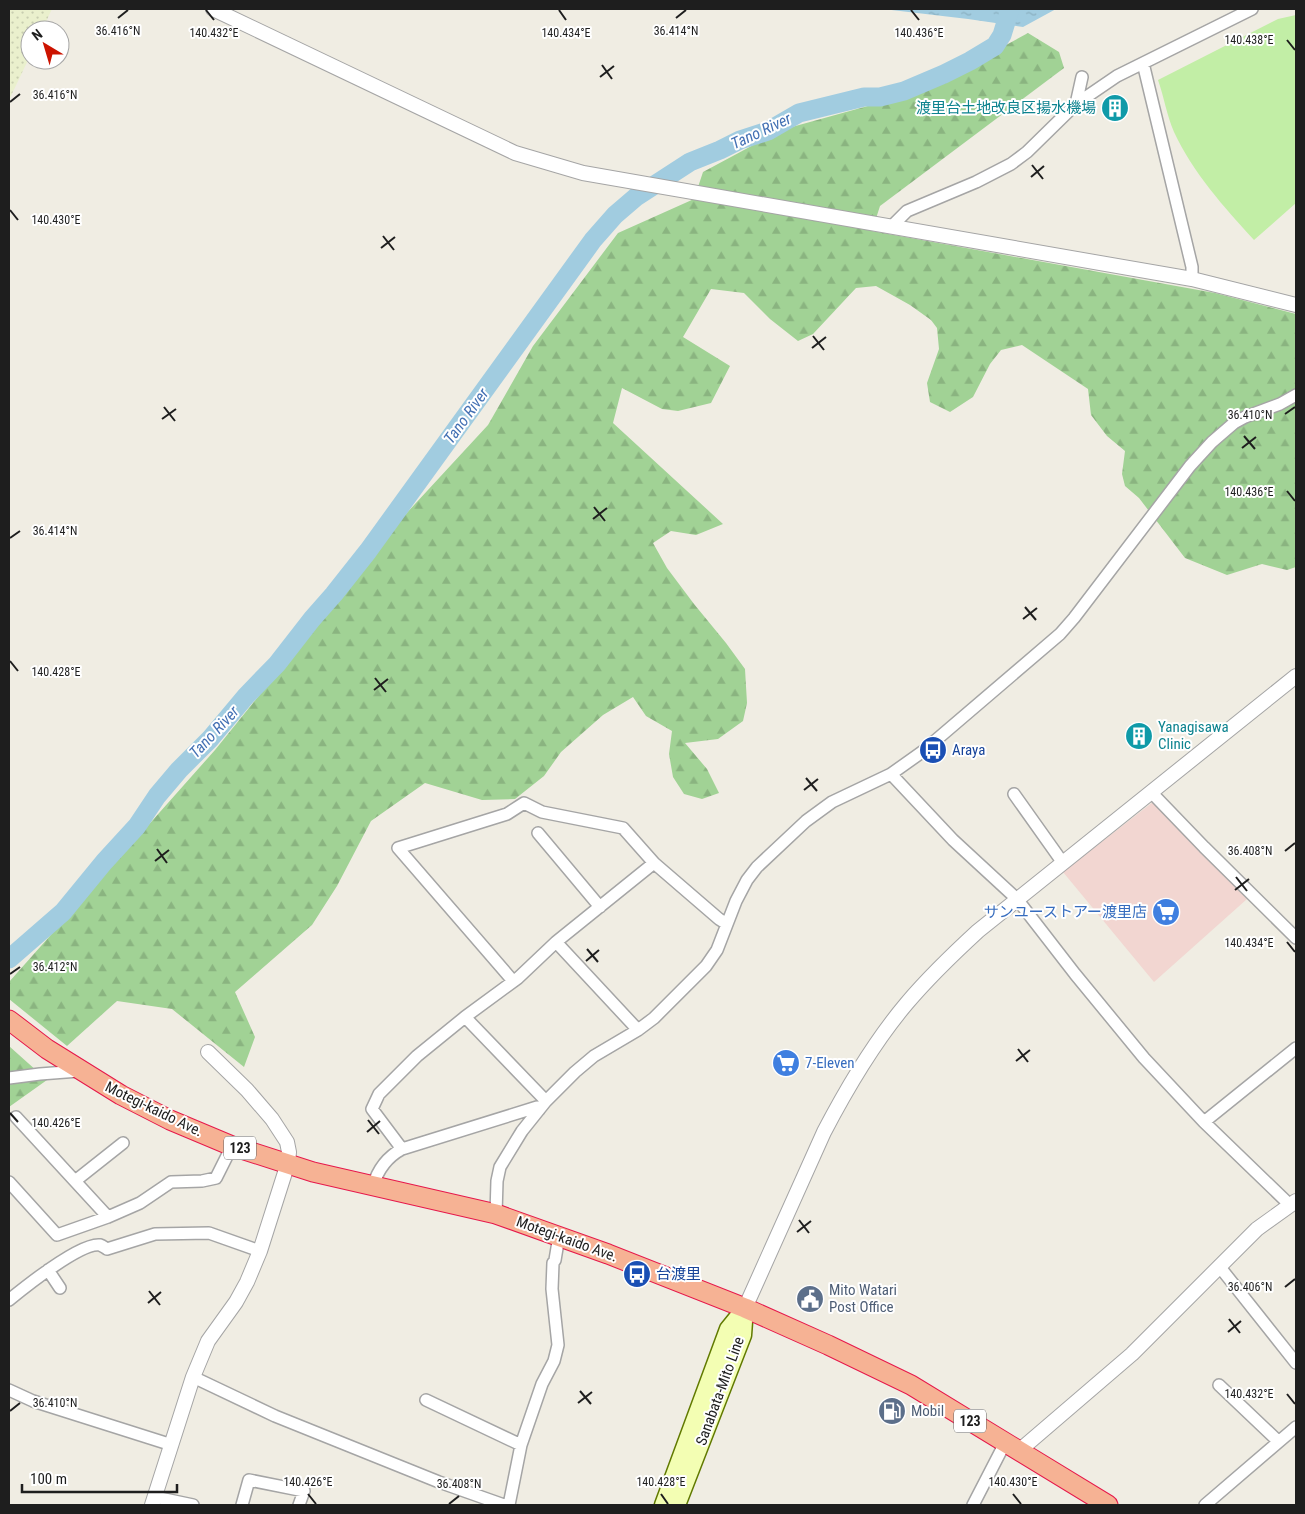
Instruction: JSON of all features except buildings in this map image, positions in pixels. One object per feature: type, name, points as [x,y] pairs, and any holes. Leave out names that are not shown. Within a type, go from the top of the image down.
[{"type":"highway","name":"Motegi-kaido Ave.","points":[[9,1021],[47,1049],[121,1095],[170,1120],[232,1146],[288,1162],[313,1172],[496,1214],[559,1236],[745,1308],[828,1344],[911,1386],[1108,1505]]},
{"type":"main road","name":"Sanabata-Mito Line","points":[[663,1505],[728,1329],[745,1308]]},
{"type":"main road","name":"Sanabata-Mito Line","points":[[677,1505],[743,1335],[745,1308]]},
{"type":"street","points":[[213,9],[515,153],[583,173],[1192,279],[1296,305]]},
{"type":"street","points":[[892,226],[907,211],[976,182],[1011,164],[1027,152],[1076,104],[1117,76],[1252,9]]},
{"type":"street","points":[[1143,63],[1192,267],[1192,279]]},
{"type":"street","points":[[1076,104],[1082,77]]},
{"type":"street","points":[[496,1214],[497,1180],[500,1167],[522,1131],[543,1105],[594,1056],[638,1030],[654,1018],[706,966],[717,950],[736,901],[757,866],[806,821],[832,802],[890,774],[922,752],[1060,634],[1190,466],[1212,442],[1234,423],[1280,404],[1296,395]]},
{"type":"street","points":[[745,1308],[824,1132],[854,1077],[907,1003],[949,957],[978,931],[1296,676]]},
{"type":"street","points":[[890,774],[952,840],[1017,899],[1144,1058],[1204,1122],[1293,1203],[1257,1228],[1132,1354],[1012,1447],[973,1505]]},
{"type":"street","points":[[1151,792],[1296,938]]},
{"type":"street","points":[[1014,794],[1063,864]]},
{"type":"street","points":[[513,981],[398,848],[507,814],[524,803],[542,812],[623,828],[654,863],[727,924]]},
{"type":"street","points":[[538,832],[600,907]]},
{"type":"street","points":[[402,1149],[372,1109],[379,1094],[417,1056],[513,981],[556,942],[654,863]]},
{"type":"street","points":[[556,942],[638,1030]]},
{"type":"street","points":[[465,1017],[543,1105]]},
{"type":"street","points":[[1204,1122],[1296,1048]]},
{"type":"street","points":[[193,1505],[154,1501],[193,1377],[208,1341],[236,1302],[247,1282],[260,1251],[288,1162],[287,1142],[282,1134],[247,1090],[208,1052]]},
{"type":"street","points":[[9,1078],[81,1070]]},
{"type":"street","points":[[373,1186],[380,1168],[395,1153],[402,1149],[543,1105]]},
{"type":"street","points":[[16,1117],[108,1217]]},
{"type":"street","points":[[75,1181],[123,1143]]},
{"type":"street","points":[[9,1182],[57,1235],[108,1217],[140,1202],[171,1182],[202,1181],[216,1178],[232,1146]]},
{"type":"street","points":[[9,1300],[48,1270],[86,1248],[100,1245],[108,1249],[155,1234],[209,1233],[260,1251]]},
{"type":"street","points":[[509,1505],[521,1445],[542,1384],[554,1361],[558,1345],[552,1289],[553,1264],[559,1236]]},
{"type":"street","points":[[1219,1266],[1296,1364]]},
{"type":"street","points":[[48,1270],[60,1288]]},
{"type":"street","points":[[193,1377],[276,1416],[439,1482],[504,1505]]},
{"type":"street","points":[[1219,1385],[1278,1441]]},
{"type":"street","points":[[9,1390],[33,1401],[172,1445]]},
{"type":"street","points":[[426,1400],[521,1445]]},
{"type":"street","points":[[1205,1505],[1296,1426]]},
{"type":"street","points":[[242,1505],[249,1480],[304,1490],[299,1505]]},
{"type":"shaded area","points":[[1153,802],[1247,899],[1154,982],[1063,872]]},
{"type":"green space","points":[[9,9],[52,9],[47,20],[20,20],[20,70],[23,70],[9,100]]},
{"type":"green space","points":[[1296,15],[1296,203],[1254,240],[1190,162],[1174,132],[1158,80],[1278,19]]},
{"type":"green space","points":[[1028,33],[1059,52],[1064,68],[880,206],[872,231],[1215,293],[1296,314],[1296,567],[1287,570],[1262,564],[1227,575],[1185,558],[1139,498],[1125,486],[1122,474],[1125,451],[1107,436],[1091,415],[1088,389],[1022,345],[1001,350],[990,364],[973,397],[950,412],[930,402],[927,383],[939,349],[937,328],[931,320],[910,305],[876,286],[856,288],[813,334],[798,341],[770,319],[744,293],[711,289],[683,337],[730,366],[711,403],[678,411],[662,409],[622,388],[613,423],[723,524],[696,535],[671,531],[653,543],[667,568],[745,669],[747,703],[743,721],[718,739],[685,743],[707,769],[719,793],[702,799],[684,794],[673,777],[669,754],[672,731],[646,716],[633,697],[603,715],[561,752],[544,776],[515,799],[482,800],[425,783],[371,821],[337,886],[312,925],[235,992],[255,1037],[244,1067],[172,1009],[117,1001],[67,1046],[9,999],[9,982],[215,750],[403,517],[488,425],[533,346],[618,233],[694,199],[703,172],[781,130],[922,91]]},
{"type":"green space","points":[[9,1046],[47,1080],[9,1107]]},
{"type":"water","points":[[883,9],[1056,9],[1023,27]]},
{"type":"waterway","name":"Tano River","points":[[9,959],[63,912],[104,862],[137,826],[157,796],[179,770],[210,739],[246,696],[277,664],[368,551],[593,240],[615,215],[636,197],[690,162],[740,140],[768,131],[799,113],[864,97],[880,97],[904,91],[970,61],[995,46],[1002,35],[1010,9]]},
{"type":"place","name":"渡里台土地改良区揚水機場","points":[[1115,108]]},
{"type":"place","name":"Yanagisawa Clinic","points":[[1139,736]]},
{"type":"place","name":"Araya","points":[[933,750]]},
{"type":"place","name":"サンユーストアー渡里店","points":[[1166,912]]},
{"type":"place","name":"7-Eleven","points":[[786,1063]]},
{"type":"place","name":"台渡里","points":[[637,1274]]},
{"type":"place","name":"Mito Watari Post Office","points":[[810,1299]]},
{"type":"place","name":"Mobil","points":[[892,1411]]}]
